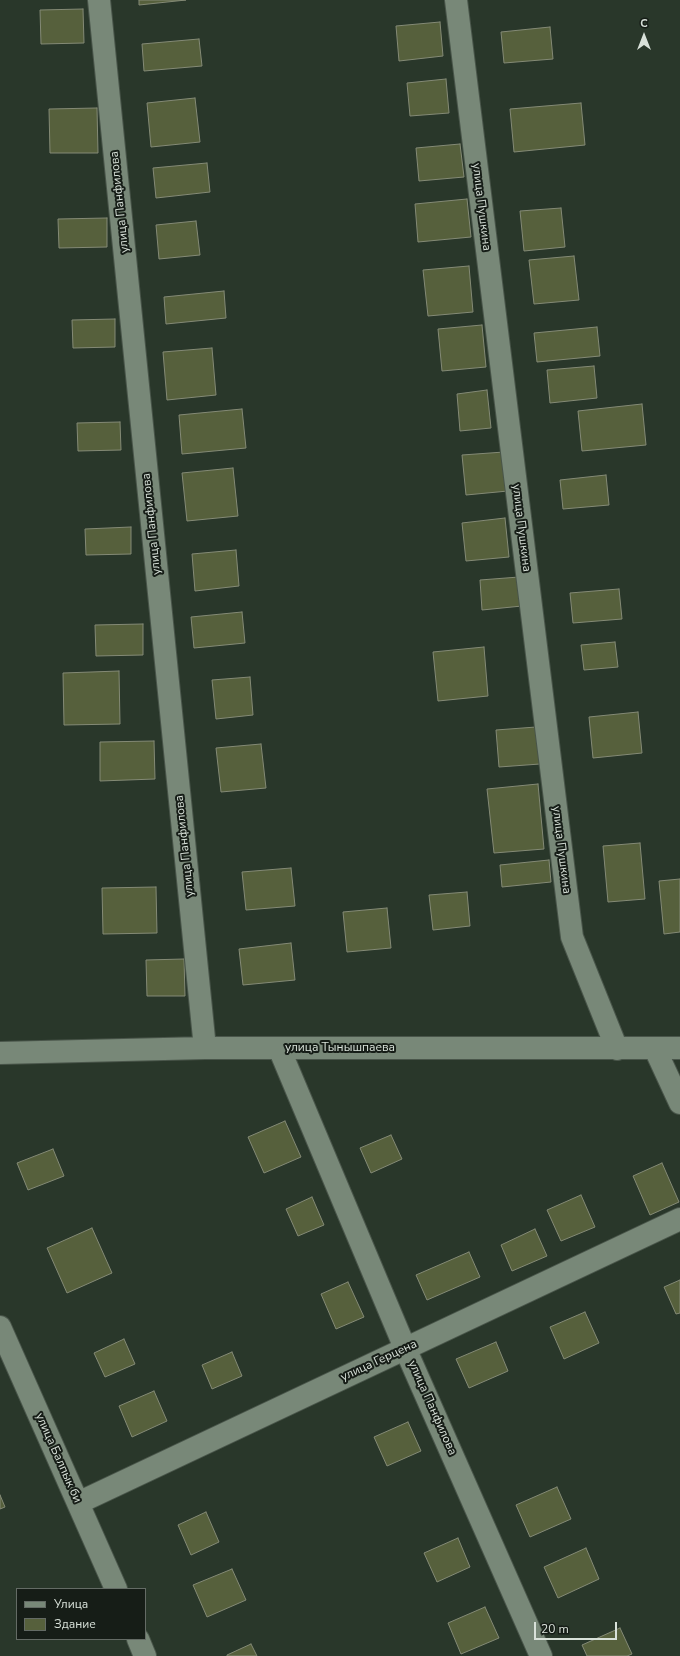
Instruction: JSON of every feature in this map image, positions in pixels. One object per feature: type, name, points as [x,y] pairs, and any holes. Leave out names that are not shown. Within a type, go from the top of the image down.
[{"type":"street","name":"улица Панфилова","points":[[99,0],[205,1048]]},
{"type":"street","name":"улица Пушкина","points":[[456,0],[572,938],[617,1049]]},
{"type":"street","name":"улица Тынышпаева","points":[[0,1054],[205,1048],[680,1048]]},
{"type":"street","name":"улица Панфилова","points":[[279,1048],[405,1348],[541,1656]]},
{"type":"street","points":[[655,1049],[680,1103]]},
{"type":"street","name":"улица Герцена","points":[[78,1503],[680,1219]]},
{"type":"street","name":"улица Балпык би","points":[[0,1327],[116,1588]]},
{"type":"street","points":[[138,1640],[145,1656]]},
{"type":"building","points":[[139,0],[186,0],[139,5]]},
{"type":"building","points":[[83,9],[84,43],[41,44],[40,10]]},
{"type":"building","points":[[440,22],[443,56],[399,61],[396,26]]},
{"type":"building","points":[[550,27],[553,59],[504,63],[501,32]]},
{"type":"building","points":[[199,39],[202,66],[144,71],[142,44]]},
{"type":"building","points":[[446,79],[449,113],[410,116],[407,83]]},
{"type":"building","points":[[195,98],[200,142],[151,147],[147,103]]},
{"type":"building","points":[[581,103],[585,145],[514,152],[510,109]]},
{"type":"building","points":[[97,108],[98,153],[50,153],[49,109]]},
{"type":"building","points":[[460,144],[464,177],[419,181],[416,148]]},
{"type":"building","points":[[207,163],[210,192],[156,198],[153,168]]},
{"type":"building","points":[[467,199],[471,237],[418,242],[415,204]]},
{"type":"building","points":[[561,208],[565,247],[524,251],[520,211]]},
{"type":"building","points":[[107,218],[107,247],[59,248],[58,219]]},
{"type":"building","points":[[196,221],[200,255],[159,259],[156,225]]},
{"type":"building","points":[[574,256],[579,300],[534,304],[529,260]]},
{"type":"building","points":[[469,266],[473,312],[428,316],[423,270]]},
{"type":"building","points":[[224,291],[226,318],[166,324],[164,297]]},
{"type":"building","points":[[115,319],[115,347],[73,348],[72,320]]},
{"type":"building","points":[[482,325],[486,367],[442,371],[438,329]]},
{"type":"building","points":[[597,327],[600,356],[537,362],[534,333]]},
{"type":"building","points":[[212,348],[216,395],[167,400],[163,352]]},
{"type":"building","points":[[594,366],[597,398],[550,403],[547,370]]},
{"type":"building","points":[[487,390],[491,428],[460,431],[457,394]]},
{"type":"building","points":[[642,404],[646,445],[582,451],[578,411]]},
{"type":"building","points":[[242,409],[246,448],[182,454],[179,415]]},
{"type":"building","points":[[120,422],[121,450],[78,451],[77,423]]},
{"type":"building","points":[[504,452],[508,491],[466,495],[462,455]]},
{"type":"building","points":[[233,468],[238,516],[187,521],[182,473]]},
{"type":"building","points":[[606,475],[609,505],[563,509],[560,480]]},
{"type":"building","points":[[505,518],[509,557],[466,561],[462,523]]},
{"type":"building","points":[[131,527],[131,554],[86,555],[85,529]]},
{"type":"building","points":[[236,550],[239,586],[195,591],[192,554]]},
{"type":"building","points":[[519,577],[522,606],[482,610],[480,580]]},
{"type":"building","points":[[619,589],[622,619],[573,623],[570,593]]},
{"type":"building","points":[[242,612],[245,643],[194,648],[191,617]]},
{"type":"building","points":[[143,624],[143,655],[96,656],[95,625]]},
{"type":"building","points":[[615,642],[618,667],[584,670],[581,645]]},
{"type":"building","points":[[484,647],[488,696],[438,701],[433,652]]},
{"type":"building","points":[[119,671],[120,724],[64,725],[63,673]]},
{"type":"building","points":[[250,677],[253,715],[216,719],[212,680]]},
{"type":"building","points":[[638,712],[642,753],[593,758],[589,717]]},
{"type":"building","points":[[536,727],[540,764],[499,767],[496,730]]},
{"type":"building","points":[[154,741],[155,779],[100,781],[100,742]]},
{"type":"building","points":[[261,744],[266,788],[221,792],[216,748]]},
{"type":"building","points":[[538,784],[544,849],[494,853],[487,789]]},
{"type":"building","points":[[640,843],[645,899],[608,902],[603,846]]},
{"type":"building","points":[[549,860],[551,882],[502,887],[500,865]]},
{"type":"building","points":[[291,868],[295,906],[246,910],[242,872]]},
{"type":"building","points":[[680,879],[680,932],[664,934],[659,881]]},
{"type":"building","points":[[156,887],[157,933],[103,934],[102,888]]},
{"type":"building","points":[[467,892],[470,926],[433,930],[429,895]]},
{"type":"building","points":[[387,908],[391,948],[347,952],[343,912]]},
{"type":"building","points":[[291,943],[295,980],[243,985],[239,949]]},
{"type":"building","points":[[184,959],[185,996],[147,996],[146,960]]},
{"type":"building","points":[[285,1121],[301,1157],[264,1173],[248,1137]]},
{"type":"building","points":[[391,1135],[402,1159],[371,1173],[360,1148]]},
{"type":"building","points":[[53,1149],[64,1176],[28,1190],[17,1163]]},
{"type":"building","points":[[662,1163],[679,1202],[650,1215],[633,1176]]},
{"type":"building","points":[[581,1195],[595,1227],[561,1241],[547,1210]]},
{"type":"building","points":[[312,1197],[324,1225],[298,1236],[286,1209]]},
{"type":"building","points":[[92,1228],[112,1273],[67,1293],[47,1248]]},
{"type":"building","points":[[535,1229],[547,1256],[512,1271],[501,1245]]},
{"type":"building","points":[[469,1252],[480,1277],[427,1300],[416,1275]]},
{"type":"building","points":[[680,1280],[680,1313],[676,1314],[664,1287]]},
{"type":"building","points":[[348,1282],[364,1317],[336,1329],[321,1294]]},
{"type":"building","points":[[585,1312],[599,1343],[564,1359],[550,1327]]},
{"type":"building","points":[[124,1339],[135,1364],[105,1377],[94,1353]]},
{"type":"building","points":[[496,1342],[508,1371],[469,1388],[456,1359]]},
{"type":"building","points":[[232,1352],[242,1376],[212,1389],[202,1365]]},
{"type":"building","points":[[154,1391],[167,1421],[132,1437],[119,1406]]},
{"type":"building","points":[[408,1422],[421,1451],[387,1466],[374,1437]]},
{"type":"building","points":[[557,1487],[571,1519],[530,1537],[516,1505]]},
{"type":"building","points":[[0,1495],[5,1507],[0,1509]]},
{"type":"building","points":[[206,1512],[219,1542],[191,1555],[178,1525]]},
{"type":"building","points":[[458,1538],[470,1567],[437,1582],[424,1553]]},
{"type":"building","points":[[586,1548],[599,1579],[558,1598],[544,1567]]},
{"type":"building","points":[[232,1569],[246,1600],[207,1617],[193,1585]]},
{"type":"building","points":[[485,1607],[499,1638],[461,1654],[448,1623]]},
{"type":"building","points":[[620,1628],[632,1654],[627,1656],[587,1656],[582,1645]]},
{"type":"building","points":[[251,1644],[257,1656],[227,1656],[227,1655]]}]
